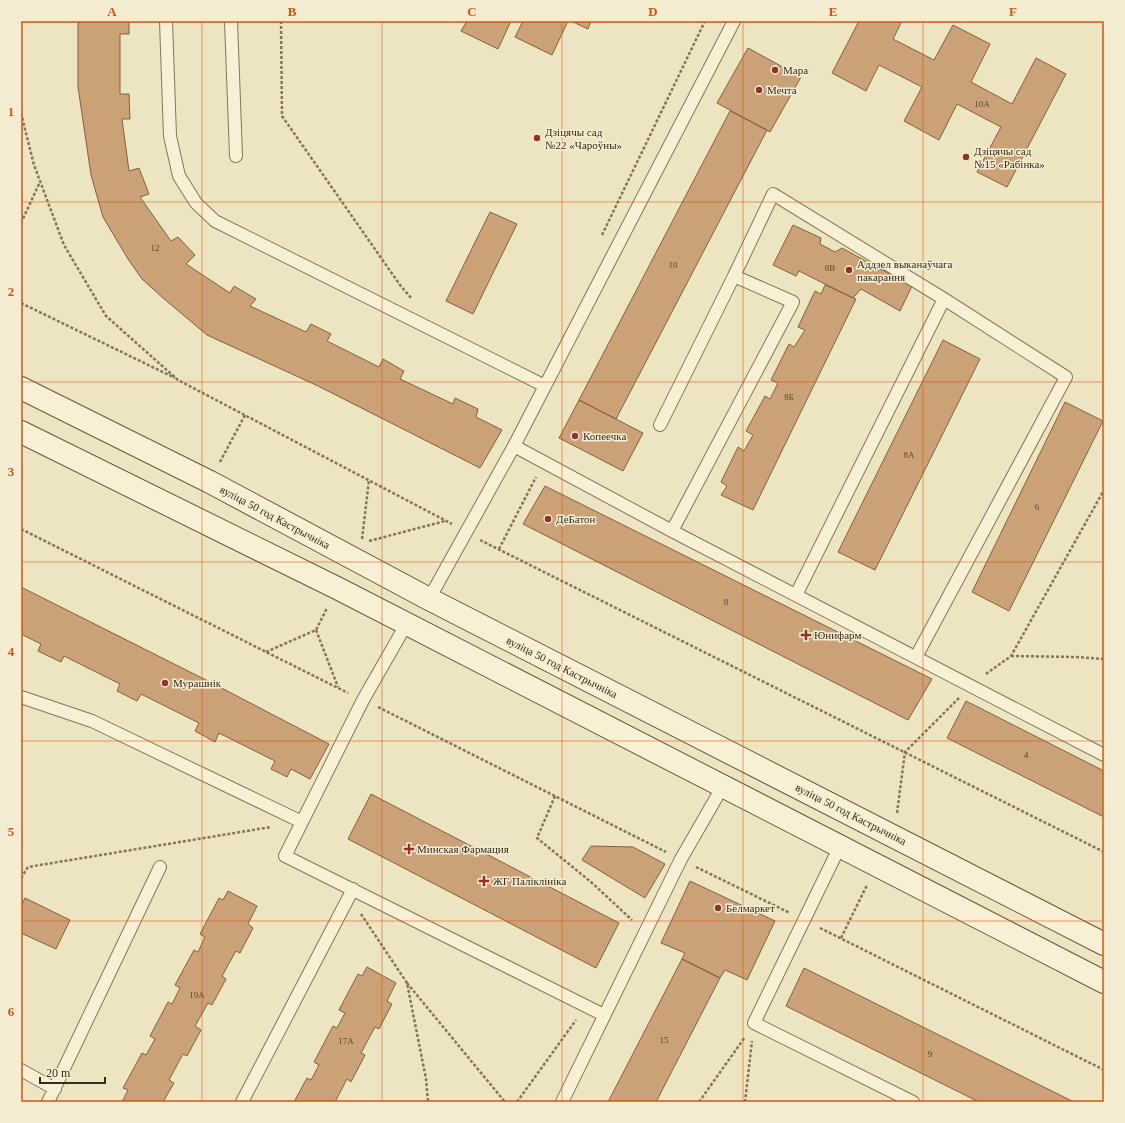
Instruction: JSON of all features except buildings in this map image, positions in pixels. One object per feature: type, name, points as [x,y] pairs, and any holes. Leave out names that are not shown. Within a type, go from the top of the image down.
[{"type":"main road","name":"вуліца 50 год Кастрычніка","points":[[21,388],[210,482],[429,599],[1104,944]]},
{"type":"main road","points":[[21,432],[330,584],[1104,982]]},
{"type":"lane","points":[[166,21],[170,136],[179,176],[196,204],[215,221],[545,386]]},
{"type":"lane","points":[[231,21],[236,156]]},
{"type":"lane","points":[[429,599],[514,446],[734,21]]},
{"type":"lane","points":[[660,425],[773,194],[944,299],[1066,377],[916,657]]},
{"type":"lane","points":[[672,531],[793,302],[734,276]]},
{"type":"lane","points":[[796,595],[944,299]]},
{"type":"lane","points":[[514,446],[672,531],[1104,755]]},
{"type":"lane","points":[[407,624],[363,700],[285,856],[351,893],[604,1015]]},
{"type":"lane","points":[[21,697],[92,721],[302,822]]},
{"type":"lane","points":[[562,1102],[681,859],[723,786]]},
{"type":"lane","points":[[840,846],[754,1023],[912,1102]]},
{"type":"lane","points":[[48,1102],[160,867]]},
{"type":"lane","points":[[242,1102],[351,893]]},
{"type":"lane","points":[[21,1070],[55,1089]]},
{"type":"path","points":[[281,21],[282,116],[400,285],[414,301]]},
{"type":"path","points":[[21,113],[34,165],[64,245],[106,316],[178,380]]},
{"type":"path","points":[[21,223],[41,182]]},
{"type":"path","points":[[21,303],[178,380],[446,521],[466,533],[1104,852]]},
{"type":"path","points":[[210,482],[245,415]]},
{"type":"path","points":[[905,752],[970,685],[1011,656],[1104,490]]},
{"type":"path","points":[[361,543],[446,521]]},
{"type":"path","points":[[21,530],[1104,1070]]},
{"type":"path","points":[[316,630],[338,688]]},
{"type":"path","points":[[1011,656],[1104,659]]},
{"type":"path","points":[[555,796],[537,838],[591,882],[632,921]]},
{"type":"path","points":[[21,878],[28,867],[302,822]]},
{"type":"path","points":[[351,893],[407,983],[505,1102]]},
{"type":"path","points":[[407,983],[426,1079],[428,1102]]},
{"type":"path","points":[[517,1102],[587,1006]]},
{"type":"path","points":[[699,1102],[754,1023]]},
{"type":"path","points":[[746,1102],[754,1023]]},
{"type":"place","name":"Мара","points":[[775,70]]},
{"type":"place","name":"Мечта","points":[[759,90]]},
{"type":"place","name":"Дзіцячы сад №22 «Чароўны»","points":[[537,138]]},
{"type":"place","name":"Дзіцячы сад №15 «Рабінка»","points":[[966,157]]},
{"type":"place","name":"Аддзел выканаўчага пакарання","points":[[849,270]]},
{"type":"place","name":"Копеечка","points":[[575,436]]},
{"type":"place","name":"ДеБатон","points":[[548,519]]},
{"type":"place","name":"Юнифарм","points":[[806,635]]},
{"type":"place","name":"Мурашнік","points":[[165,683]]},
{"type":"place","name":"Минская Фармация","points":[[409,849]]},
{"type":"place","name":"ЖГ Паліклініка","points":[[484,881]]},
{"type":"place","name":"Белмаркет","points":[[718,908]]}]
